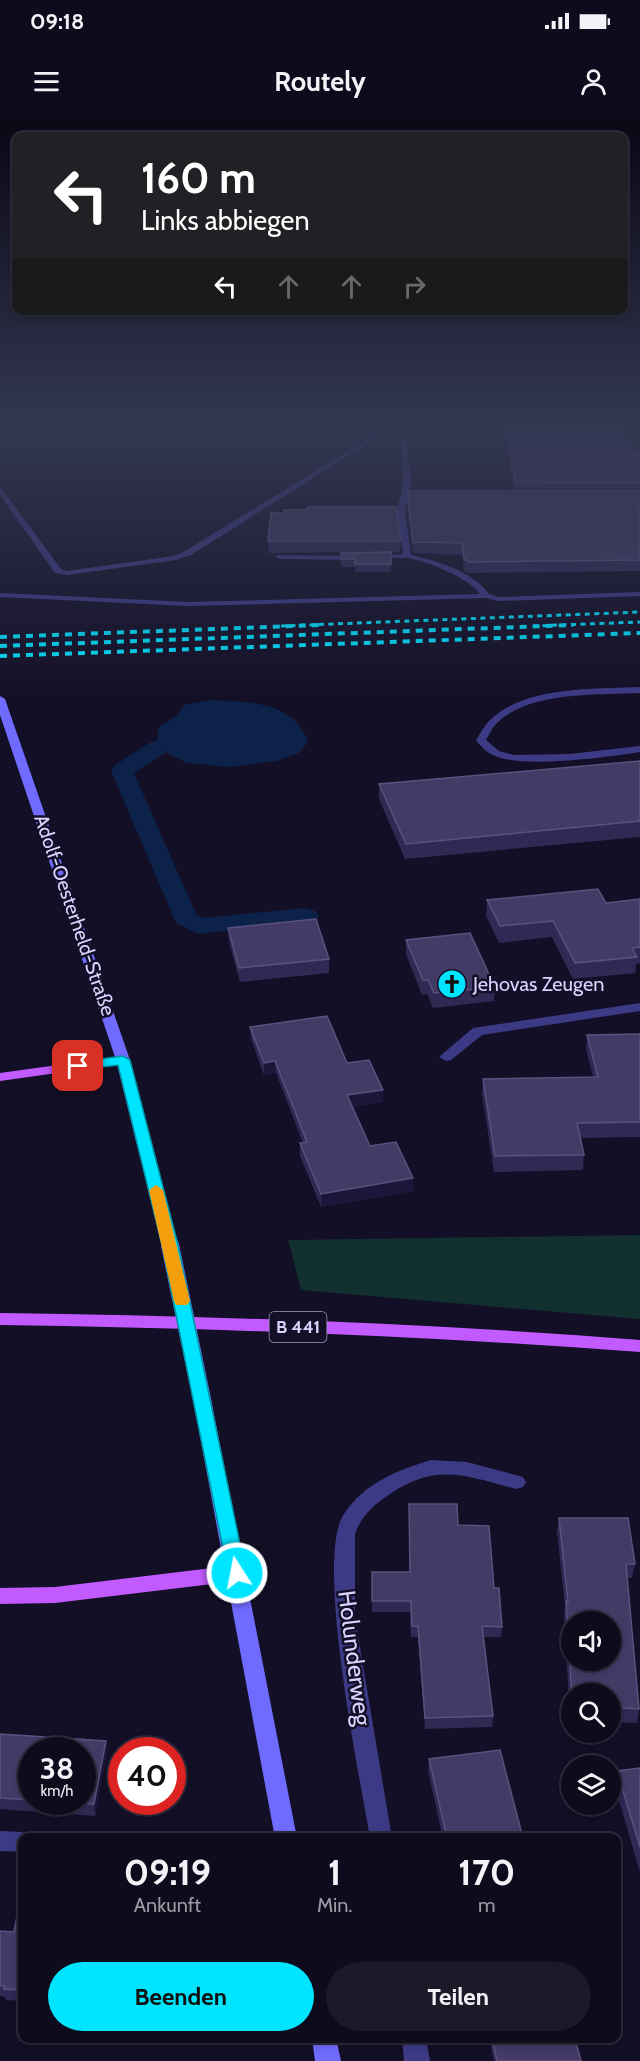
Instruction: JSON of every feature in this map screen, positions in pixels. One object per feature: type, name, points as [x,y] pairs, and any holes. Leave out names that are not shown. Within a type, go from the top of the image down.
[{"type":"main road","points":[[0,1077],[123,1060]]},
{"type":"main road","name":"B 441","points":[[0,1319],[231,1324],[442,1333],[640,1347]]},
{"type":"main road","points":[[0,1596],[55,1595],[237,1573]]},
{"type":"street","name":"Adolf-Oesterheld-Straße","points":[[0,699],[123,1060],[170,1245],[237,1573],[285,1833]]},
{"type":"street","points":[[446,1057],[478,1031],[640,1007]]},
{"type":"street","name":"Holunderweg","points":[[380,1833],[345,1618],[345,1534],[351,1518],[367,1500],[400,1476],[431,1467],[467,1469],[516,1482]]},
{"type":"street","points":[[0,1841],[18,1842]]},
{"type":"street","points":[[325,2043],[328,2061]]},
{"type":"street","points":[[415,2043],[417,2061]]},
{"type":"lane","points":[[20,518],[58,572],[68,573],[176,558],[245,518]]},
{"type":"lane","points":[[402,518],[407,556]]},
{"type":"lane","points":[[280,557],[407,556],[433,562],[478,585],[486,596]]},
{"type":"lane","points":[[0,596],[188,604],[486,596],[499,599],[640,594]]},
{"type":"lane","points":[[640,690],[541,696],[508,711],[485,727],[481,740],[488,749],[504,756],[525,758],[640,749]]},
{"type":"green space","points":[[640,1235],[640,1319],[301,1290],[288,1240]]},
{"type":"water","points":[[210,700],[254,703],[281,711],[301,728],[308,742],[299,753],[276,761],[230,767],[187,763],[157,748],[158,728],[177,715],[184,705]]},
{"type":"building","points":[[271,518],[398,518],[401,541],[268,541]]},
{"type":"building","points":[[410,518],[640,518],[640,560],[469,562],[464,559],[462,543],[413,542]]},
{"type":"building","points":[[391,552],[391,564],[355,564],[355,559],[341,559],[341,553]]},
{"type":"building","points":[[640,761],[640,821],[406,844],[379,784]]},
{"type":"building","points":[[598,889],[606,903],[640,899],[640,947],[632,948],[637,957],[575,963],[553,921],[500,926],[487,900]]},
{"type":"building","points":[[316,919],[329,959],[239,968],[228,928]]},
{"type":"building","points":[[470,933],[495,987],[434,993],[428,980],[423,980],[406,940]]},
{"type":"building","points":[[327,1016],[347,1063],[369,1060],[383,1090],[347,1095],[370,1146],[396,1142],[413,1178],[321,1194],[300,1143],[307,1142],[275,1061],[264,1063],[250,1027]]},
{"type":"building","points":[[640,1034],[640,1122],[577,1123],[584,1155],[495,1156],[483,1079],[598,1077],[587,1035]]},
{"type":"building","points":[[409,1504],[457,1504],[458,1525],[489,1526],[494,1588],[499,1588],[502,1627],[482,1626],[493,1716],[425,1718],[418,1626],[412,1626],[411,1601],[372,1601],[372,1572],[410,1572]]},
{"type":"building","points":[[559,1518],[628,1518],[635,1564],[626,1564],[639,1709],[621,1708],[621,1683],[571,1683],[570,1671],[621,1671],[621,1611],[567,1611],[566,1601],[568,1602]]},
{"type":"building","points":[[0,1734],[45,1737],[18,1737],[18,1799],[0,1798]]},
{"type":"building","points":[[96,1740],[106,1741],[96,1794]]},
{"type":"building","points":[[500,1750],[522,1833],[446,1833],[429,1759]]},
{"type":"building","points":[[640,1768],[640,1847],[621,1784],[621,1770]]},
{"type":"building","points":[[18,1911],[18,1990],[4,1989],[5,1986],[0,1986],[0,1931],[14,1932]]},
{"type":"building","points":[[493,2043],[576,2043],[581,2061],[497,2061]]},
{"type":"waterway","points":[[157,748],[122,771],[185,918],[198,926],[306,916]]},
{"type":"railway","points":[[281,626],[640,612]]},
{"type":"railway","points":[[533,626],[640,622]]},
{"type":"railway","points":[[0,637],[319,625]]},
{"type":"railway","points":[[0,646],[573,625]]},
{"type":"railway","points":[[0,656],[640,633]]},
{"type":"slow traffic","points":[[156,1190],[182,1301]]},
{"type":"place","name":"Jehovas Zeugen","points":[[452,984]]},
{"type":"route","points":[[78,1066],[123,1060],[170,1245],[237,1573]]}]
